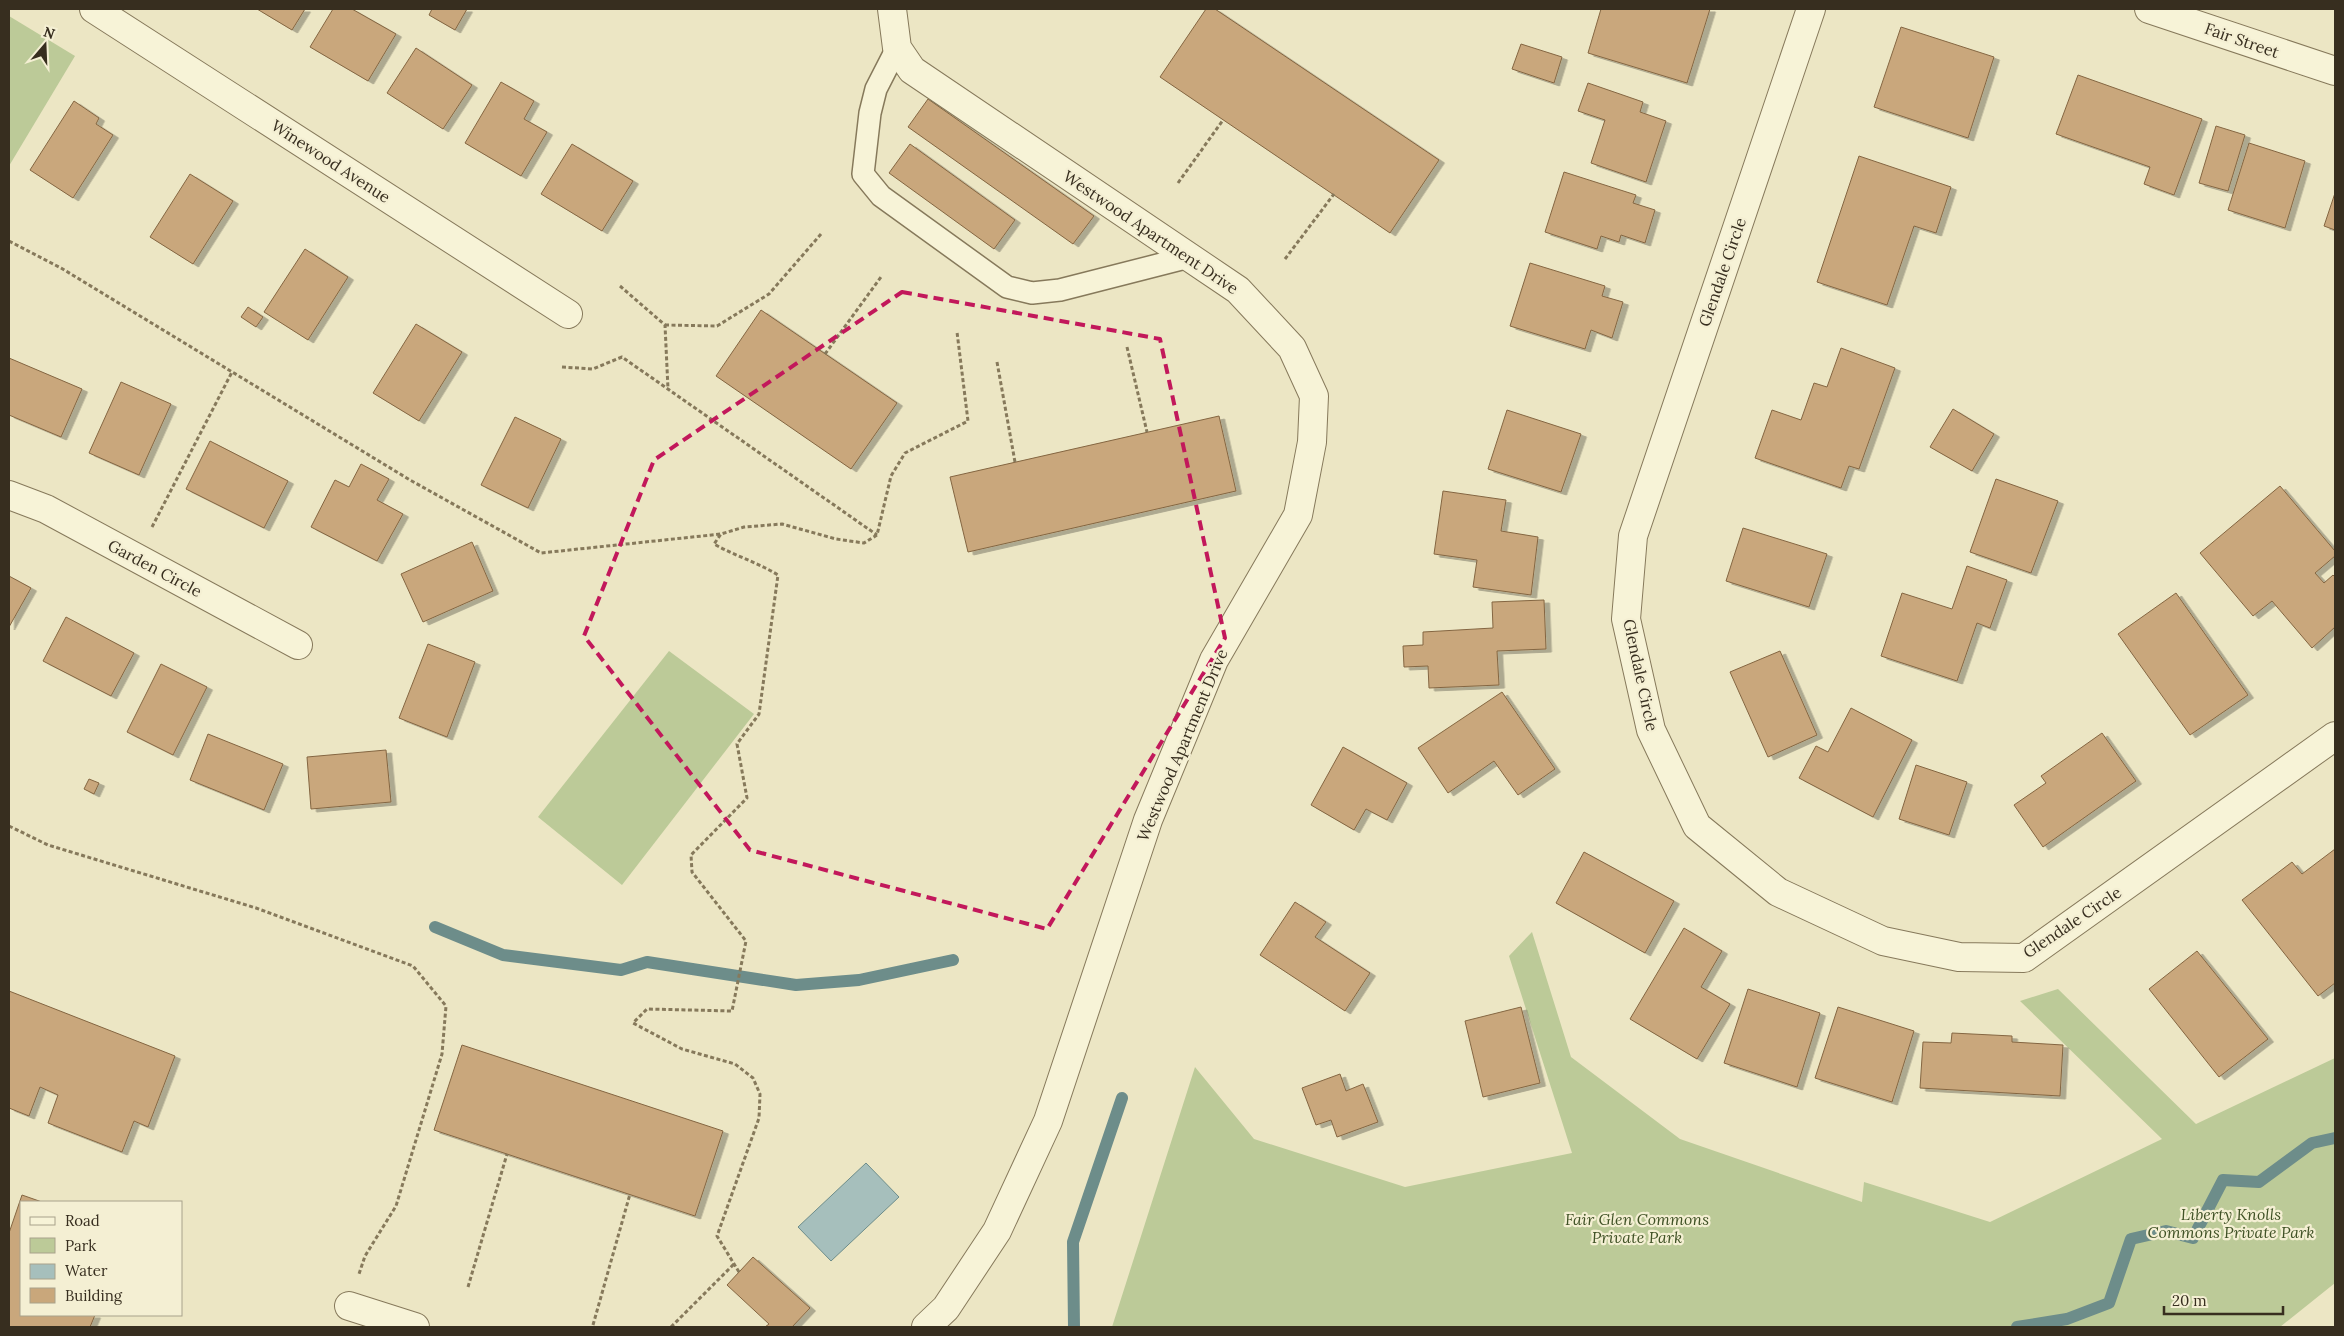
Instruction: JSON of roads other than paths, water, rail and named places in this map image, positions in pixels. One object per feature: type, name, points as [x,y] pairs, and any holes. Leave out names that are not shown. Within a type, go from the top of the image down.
[{"type":"street","name":"Winewood Avenue","points":[[94,9],[568,314]]},
{"type":"street","name":"Westwood Apartment Drive","points":[[892,9],[897,48],[912,70],[1238,290],[1292,348],[1314,396],[1312,442],[1298,515],[1214,660],[1159,793],[1148,820],[1048,1121],[998,1231],[946,1308],[926,1327]]},
{"type":"street","name":"Glendale Circle","points":[[1811,9],[1633,536],[1626,619],[1651,730],[1697,826],[1778,892],[1883,941],[1958,957],[2024,958],[2335,736]]},
{"type":"street","name":"Fair Street","points":[[2149,9],[2335,71]]},
{"type":"street","name":"Garden Circle","points":[[9,495],[46,509],[298,645]]},
{"type":"street","points":[[349,1306],[414,1327]]},
{"type":"lane","points":[[897,48],[876,89],[870,113],[863,174],[881,196],[1007,287],[1032,293],[1060,290],[1189,257]]},
{"type":"water","points":[[866,1163],[899,1197],[831,1261],[798,1227]]},
{"type":"waterway","points":[[435,927],[503,955],[621,970],[647,962],[796,985],[859,980],[953,960]]},
{"type":"waterway","points":[[1074,1327],[1073,1242],[1122,1098]]},
{"type":"waterway","points":[[2017,1327],[2067,1319],[2109,1303],[2131,1239],[2166,1231],[2193,1238],[2223,1180],[2259,1182],[2312,1143],[2335,1138]]},
{"type":"park label","name":"Liberty Knolls Commons Private Park","points":[[2231,1223]]},
{"type":"park label","name":"Fair Glen Commons Private Park","points":[[1637,1228]]}]
